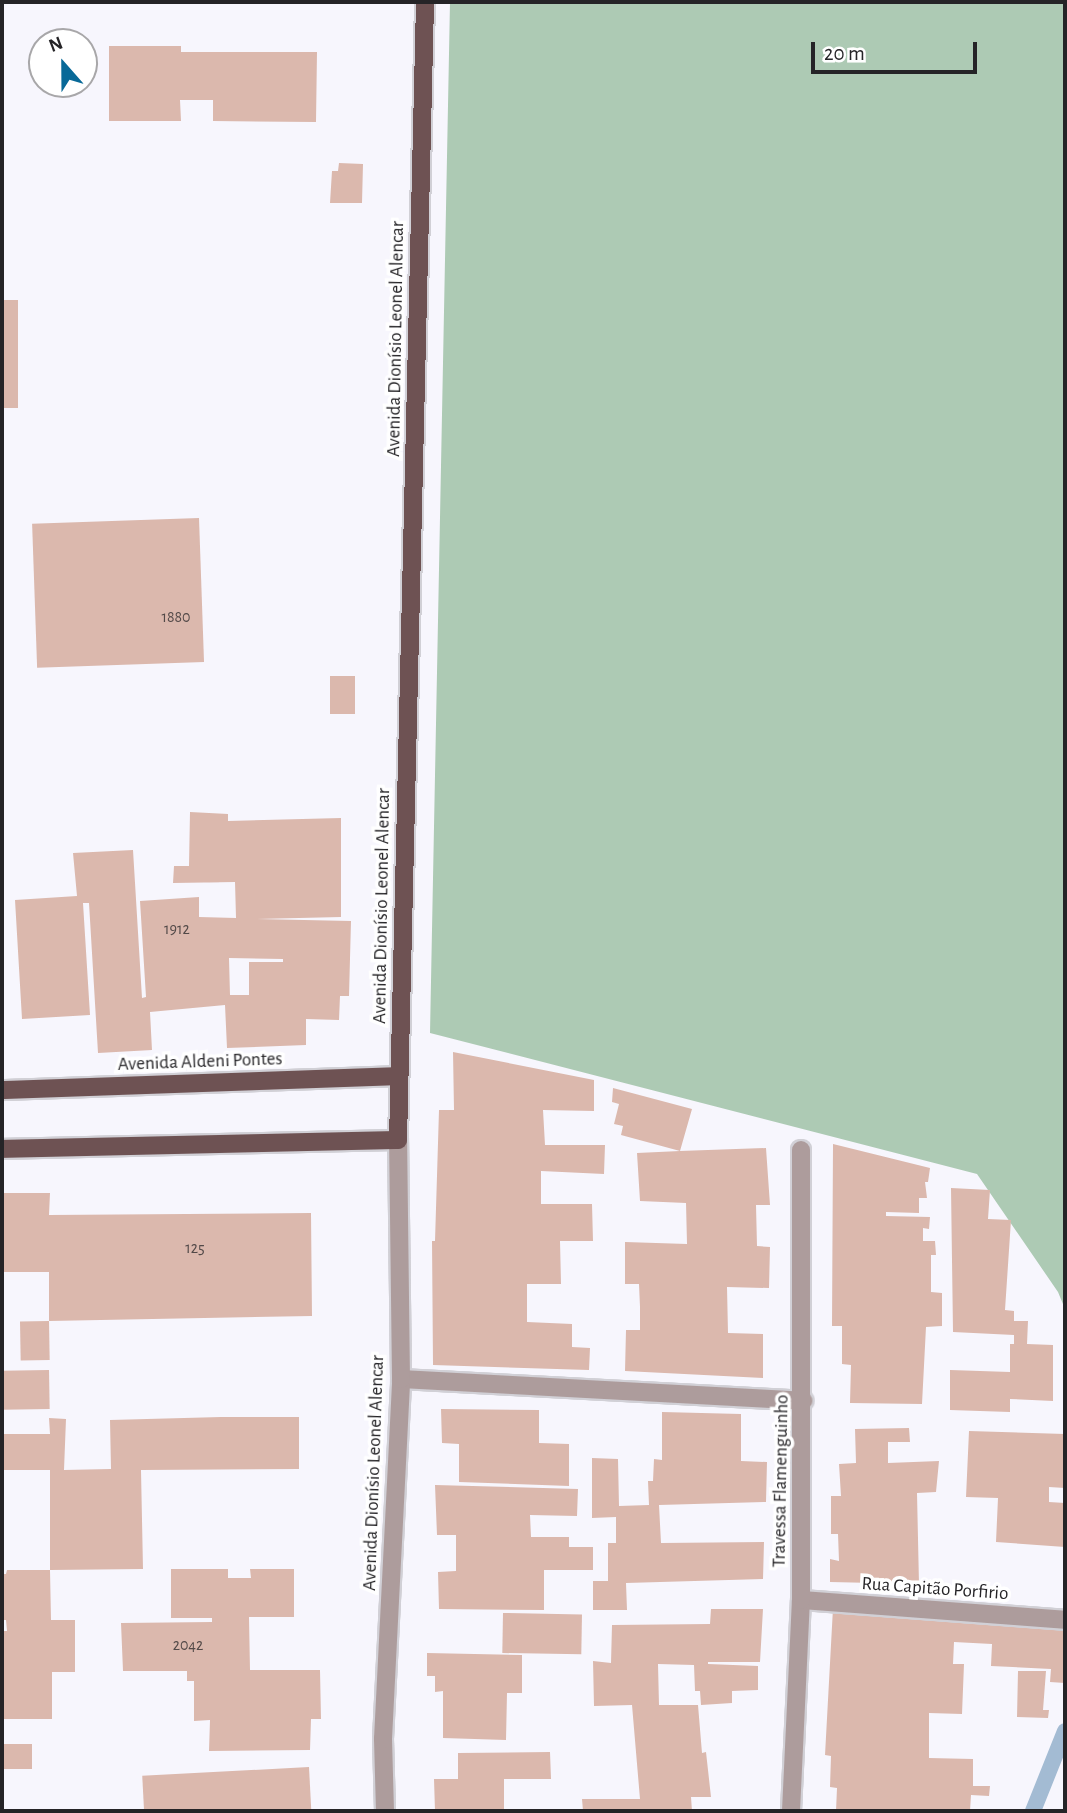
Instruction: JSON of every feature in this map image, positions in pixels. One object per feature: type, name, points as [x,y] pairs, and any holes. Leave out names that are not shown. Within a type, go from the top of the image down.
[{"type":"main road","name":"Avenida Dionísio Leonel Alencar","points":[[398,1140],[425,2]]},
{"type":"main road","name":"Avenida Aldeni Pontes","points":[[2,1090],[399,1076]]},
{"type":"main road","points":[[2,1149],[398,1140]]},
{"type":"street","name":"Avenida Dionísio Leonel Alencar","points":[[385,1811],[383,1739],[401,1379],[398,1140]]},
{"type":"street","name":"Travessa Flamenguinho","points":[[791,1811],[801,1600],[801,1150]]},
{"type":"street","points":[[401,1379],[803,1401]]},
{"type":"street","name":"Rua Capitão Porfirio","points":[[801,1600],[1065,1620]]},
{"type":"green space","points":[[450,2],[1065,2],[1065,1309],[1058,1292],[977,1174],[430,1033]]},
{"type":"building","points":[[109,46],[181,46],[181,52],[317,52],[316,122],[213,121],[213,100],[180,100],[181,121],[109,121]]},
{"type":"building","points":[[339,163],[363,164],[362,203],[330,203],[332,171],[338,171]]},
{"type":"building","points":[[2,300],[18,300],[18,408],[2,408]]},
{"type":"building","points":[[199,518],[204,662],[37,668],[32,524]]},
{"type":"building","points":[[330,676],[355,676],[355,714],[330,714]]},
{"type":"building","points":[[190,812],[228,814],[228,821],[341,818],[341,917],[257,919],[351,921],[349,996],[340,996],[339,1020],[306,1019],[306,1045],[227,1048],[225,1005],[150,1012],[152,1050],[98,1053],[89,903],[83,903],[90,1015],[22,1019],[15,900],[77,896],[73,853],[133,850],[142,998],[146,997],[140,901],[199,897],[199,917],[236,918],[235,882],[173,883],[174,866],[189,866]],"holes":[[[229,958],[283,959],[283,962],[249,962],[249,995],[230,995]]]},
{"type":"building","points":[[453,1052],[594,1080],[594,1111],[543,1110],[545,1145],[605,1145],[604,1174],[541,1171],[541,1204],[592,1204],[593,1241],[560,1241],[561,1284],[527,1284],[527,1322],[572,1324],[572,1347],[590,1348],[589,1370],[433,1365],[432,1241],[435,1241],[439,1110],[454,1110]]},
{"type":"building","points":[[613,1088],[692,1109],[680,1151],[621,1135],[623,1126],[614,1124],[619,1104],[612,1102]]},
{"type":"building","points":[[833,1144],[930,1168],[928,1182],[925,1182],[927,1198],[919,1198],[919,1213],[886,1212],[886,1216],[930,1217],[929,1229],[923,1228],[923,1241],[935,1241],[936,1255],[931,1255],[931,1292],[942,1293],[942,1326],[926,1327],[922,1404],[850,1403],[851,1365],[842,1364],[842,1326],[832,1326]]},
{"type":"building","points":[[766,1148],[770,1205],[756,1205],[757,1246],[770,1247],[769,1288],[727,1287],[728,1333],[763,1334],[763,1378],[625,1371],[626,1330],[640,1330],[640,1307],[639,1284],[625,1284],[625,1242],[687,1244],[686,1203],[640,1201],[637,1153]]},
{"type":"building","points":[[951,1188],[990,1190],[988,1219],[1011,1220],[1005,1310],[1014,1311],[1014,1321],[1028,1321],[1027,1344],[1053,1345],[1053,1401],[1010,1399],[1010,1412],[950,1410],[950,1370],[1010,1372],[1010,1344],[1014,1344],[1014,1335],[953,1332]]},
{"type":"building","points":[[2,1193],[50,1193],[49,1215],[311,1213],[312,1316],[49,1321],[49,1272],[2,1272]]},
{"type":"building","points":[[49,1321],[50,1360],[21,1361],[20,1322]]},
{"type":"building","points":[[49,1370],[50,1409],[3,1410],[2,1371]]},
{"type":"building","points":[[441,1409],[539,1410],[539,1443],[569,1444],[569,1486],[459,1482],[459,1444],[442,1443]]},
{"type":"building","points":[[662,1412],[741,1414],[741,1461],[767,1462],[766,1502],[659,1505],[661,1543],[764,1542],[763,1579],[626,1583],[627,1610],[593,1610],[593,1581],[608,1581],[608,1543],[616,1543],[616,1517],[592,1518],[592,1458],[618,1459],[619,1506],[649,1505],[648,1481],[653,1481],[654,1459],[662,1460]]},
{"type":"building","points":[[299,1417],[299,1469],[141,1470],[143,1569],[50,1570],[50,1470],[2,1470],[2,1434],[50,1434],[49,1418],[66,1419],[64,1470],[111,1469],[110,1420]]},
{"type":"building","points":[[909,1428],[910,1442],[888,1442],[888,1463],[939,1461],[936,1492],[917,1493],[919,1584],[830,1582],[830,1559],[839,1561],[838,1534],[831,1534],[831,1496],[841,1496],[839,1464],[856,1463],[855,1429]]},
{"type":"building","points":[[969,1431],[1065,1434],[1065,1488],[1049,1487],[1049,1502],[1065,1503],[1065,1547],[996,1542],[998,1498],[966,1497]]},
{"type":"building","points":[[435,1485],[578,1489],[577,1516],[530,1515],[531,1537],[569,1537],[569,1547],[593,1547],[593,1570],[544,1570],[544,1610],[439,1609],[438,1572],[456,1571],[456,1535],[437,1535]]},
{"type":"building","points":[[171,1569],[228,1569],[228,1578],[251,1578],[250,1569],[294,1569],[294,1617],[249,1617],[250,1670],[320,1670],[321,1719],[311,1719],[310,1750],[209,1751],[210,1720],[194,1721],[194,1681],[187,1681],[187,1671],[123,1671],[121,1623],[212,1622],[212,1618],[171,1618]]},
{"type":"building","points":[[7,1570],[50,1570],[51,1620],[75,1620],[75,1672],[52,1672],[52,1719],[2,1719],[2,1631],[7,1631],[6,1620],[2,1620],[2,1574],[6,1574]]},
{"type":"building","points":[[833,1608],[1065,1623],[1065,1683],[1050,1682],[1051,1669],[991,1666],[992,1644],[954,1642],[953,1664],[964,1664],[962,1714],[929,1713],[929,1758],[973,1759],[973,1786],[990,1786],[989,1796],[971,1795],[970,1811],[836,1811],[837,1788],[830,1787],[831,1756],[825,1755]]},
{"type":"building","points":[[711,1609],[763,1609],[760,1662],[708,1662],[758,1666],[758,1690],[732,1691],[732,1703],[701,1705],[700,1691],[695,1691],[694,1665],[658,1664],[659,1705],[698,1705],[702,1753],[706,1752],[711,1797],[691,1797],[692,1811],[583,1811],[582,1799],[640,1799],[632,1705],[594,1706],[593,1661],[611,1663],[612,1625],[710,1624]]},
{"type":"building","points":[[503,1613],[582,1614],[581,1654],[502,1653]]},
{"type":"building","points":[[427,1653],[522,1655],[522,1693],[507,1693],[506,1740],[443,1738],[443,1691],[435,1692],[435,1676],[427,1676]]},
{"type":"building","points":[[1018,1671],[1046,1671],[1043,1710],[1049,1710],[1048,1718],[1017,1717]]},
{"type":"building","points":[[2,1744],[32,1744],[32,1769],[2,1769]]},
{"type":"building","points":[[550,1752],[551,1779],[504,1779],[504,1811],[435,1811],[434,1779],[458,1779],[458,1753]]},
{"type":"building","points":[[309,1767],[311,1811],[144,1811],[142,1776]]},
{"type":"waterway","points":[[1033,1811],[1065,1731]]}]
